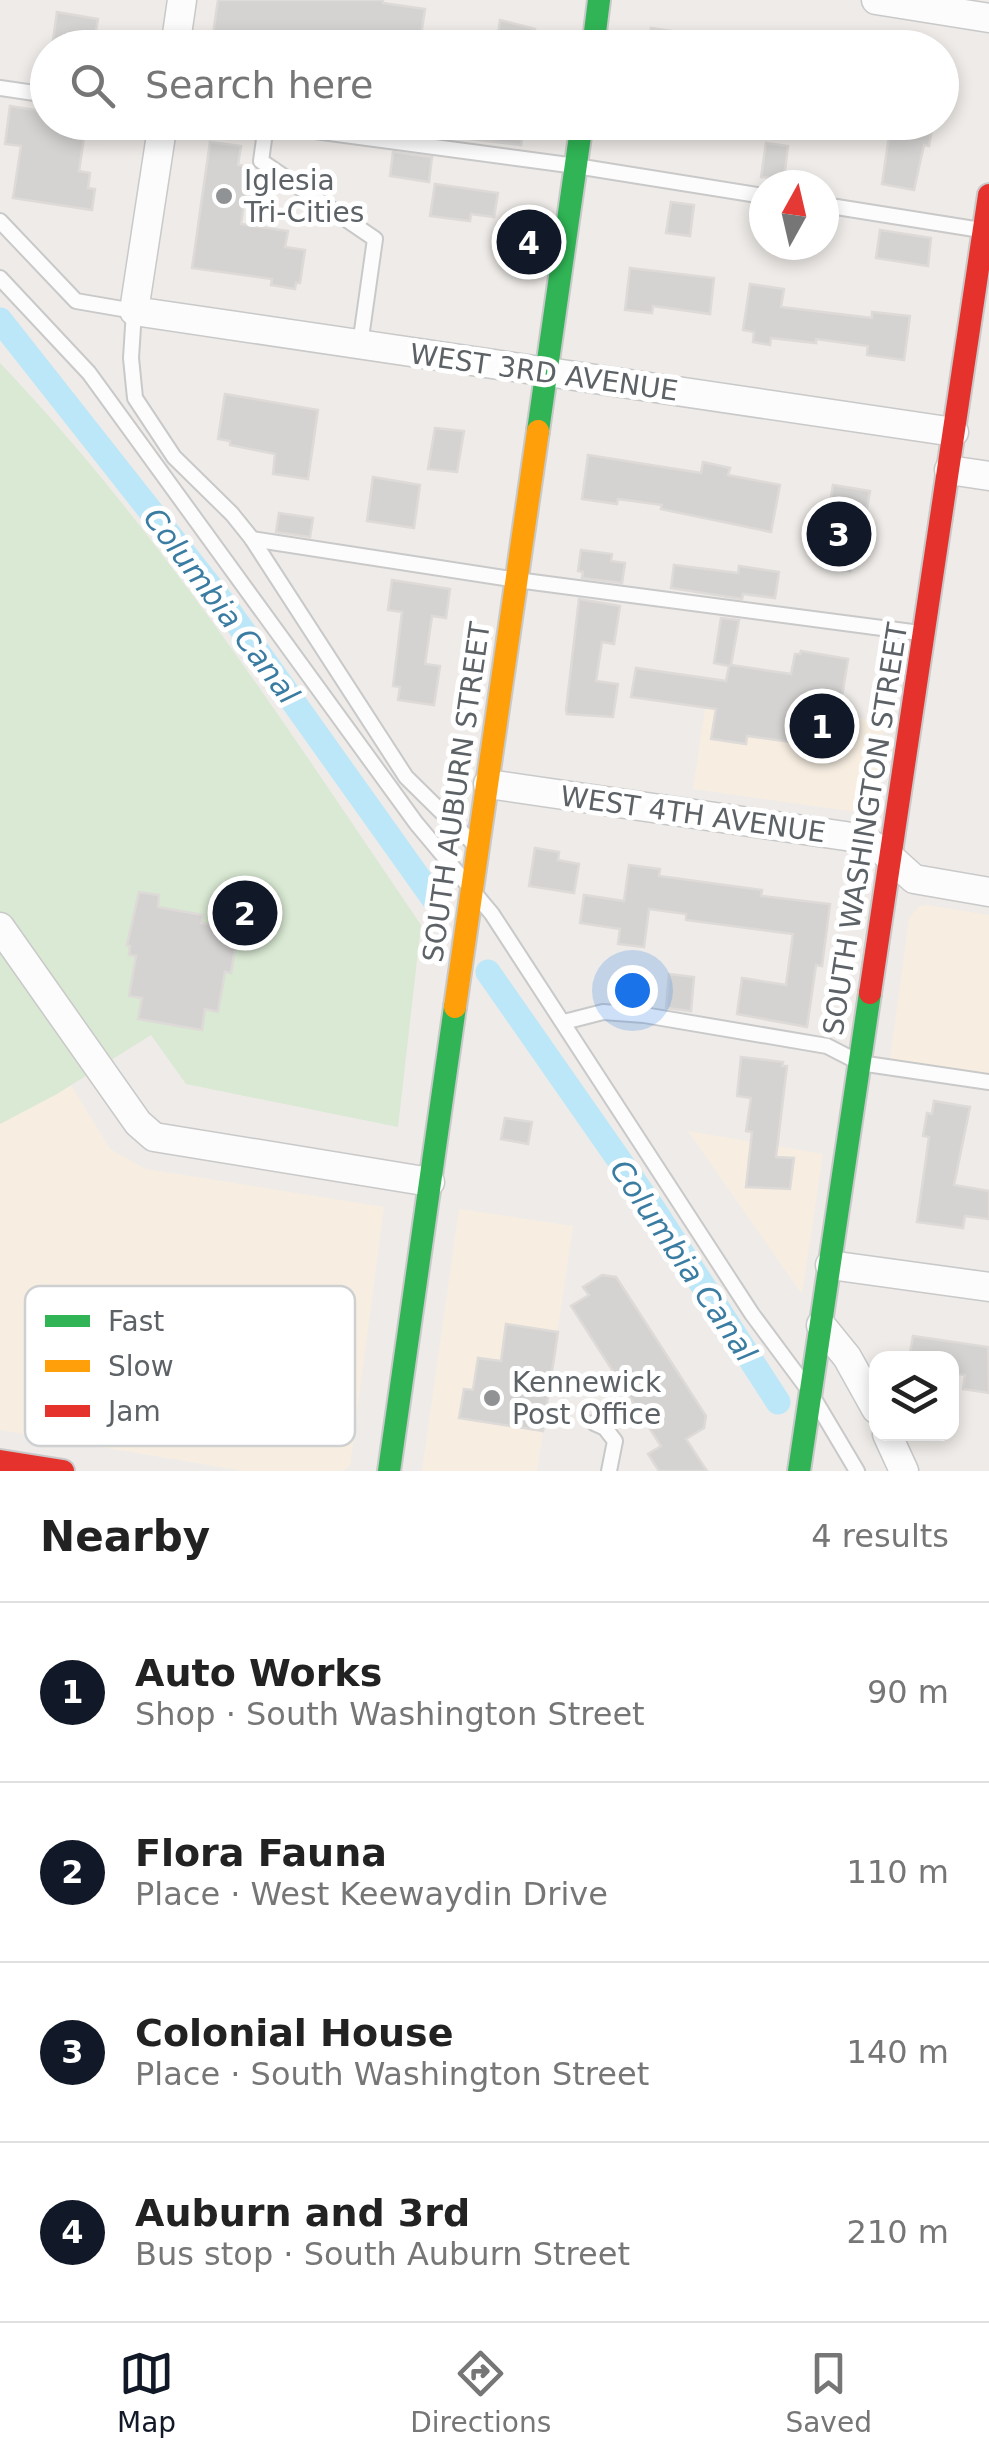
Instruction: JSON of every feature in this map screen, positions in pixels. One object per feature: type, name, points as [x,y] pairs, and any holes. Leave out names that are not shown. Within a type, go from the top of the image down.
[{"type":"street","points":[[177,30],[182,0]]},
{"type":"street","points":[[595,30],[599,0]]},
{"type":"street","points":[[876,0],[989,18]]},
{"type":"street","points":[[134,312],[160,140]]},
{"type":"street","name":"SOUTH AUBURN STREET","points":[[389,1471],[580,140]]},
{"type":"street","name":"SOUTH WASHINGTON STREET","points":[[799,1471],[954,432],[982,293],[989,195]]},
{"type":"street","name":"WEST 3RD AVENUE","points":[[134,312],[954,432]]},
{"type":"street","points":[[949,470],[989,476]]},
{"type":"street","name":"WEST 4TH AVENUE","points":[[488,784],[858,838],[883,851],[914,879],[989,892]]},
{"type":"street","points":[[0,927],[138,1124],[154,1137],[430,1182]]},
{"type":"street","points":[[830,1265],[989,1287]]},
{"type":"street","points":[[821,1324],[847,1357],[869,1396]]},
{"type":"street","points":[[891,1441],[904,1471]]},
{"type":"street","points":[[0,1461],[62,1471]]},
{"type":"lane","points":[[0,88],[30,92]]},
{"type":"lane","points":[[258,140],[261,161],[375,239],[360,345]]},
{"type":"lane","points":[[382,140],[749,194]]},
{"type":"lane","points":[[839,207],[984,230]]},
{"type":"lane","points":[[0,221],[76,301],[134,312],[131,358],[135,398],[174,457],[252,538],[406,778],[478,848]]},
{"type":"lane","points":[[0,278],[89,373],[405,807],[492,914],[752,1314],[810,1392],[857,1471]]},
{"type":"lane","points":[[252,538],[517,580],[924,634]]},
{"type":"lane","points":[[564,1022],[603,1012],[644,1014],[828,1046],[860,1062],[989,1082]]},
{"type":"lane","points":[[594,1423],[605,1428],[615,1441],[608,1471]]},
{"type":"shaded area","points":[[707,696],[885,722],[871,803],[856,812],[693,789]]},
{"type":"shaded area","points":[[919,906],[989,915],[989,1076],[890,1060],[909,918]]},
{"type":"shaded area","points":[[71,1085],[110,1149],[146,1169],[384,1207],[355,1428],[355,1286],[25,1286],[25,1434],[0,1430],[0,1124]]},
{"type":"shaded area","points":[[688,1131],[823,1154],[802,1294]]},
{"type":"shaded area","points":[[459,1209],[573,1226],[537,1471],[422,1471]]},
{"type":"shaded area","points":[[95,1446],[353,1446],[350,1466],[343,1471],[243,1471]]},
{"type":"green space","points":[[0,363],[116,495],[170,564],[421,925],[398,1127],[186,1084],[151,1035],[57,1094],[0,1124]]},
{"type":"building","points":[[218,0],[383,0],[425,9],[422,30],[214,30]]},
{"type":"building","points":[[57,12],[98,19],[96,30],[54,30]]},
{"type":"building","points":[[500,20],[535,29],[535,30],[499,30]]},
{"type":"building","points":[[10,106],[30,109],[30,140],[84,140],[79,171],[90,173],[88,188],[95,189],[92,210],[13,198],[21,146],[5,144]]},
{"type":"building","points":[[480,140],[522,140],[521,145]]},
{"type":"building","points":[[888,140],[930,140],[929,146],[924,145],[914,190],[882,184]]},
{"type":"building","name":"Iglesia Tri-Cities","points":[[210,142],[241,146],[238,165],[249,167],[241,224],[288,231],[285,247],[305,250],[300,283],[296,283],[295,289],[271,285],[272,279],[192,268]]},
{"type":"building","points":[[766,143],[788,146],[785,170],[762,170]]},
{"type":"building","points":[[393,152],[432,157],[429,182],[390,176]]},
{"type":"building","points":[[435,184],[498,193],[494,217],[471,214],[470,221],[430,216]]},
{"type":"building","points":[[671,202],[694,205],[690,236],[666,233]]},
{"type":"building","points":[[880,230],[931,238],[928,266],[876,258]]},
{"type":"building","points":[[630,268],[714,278],[710,314],[653,306],[652,313],[625,310]]},
{"type":"building","points":[[750,284],[784,289],[781,307],[872,318],[872,312],[910,316],[904,360],[867,355],[868,346],[816,339],[816,343],[771,338],[770,345],[753,342],[754,332],[743,330]]},
{"type":"building","points":[[225,394],[318,410],[308,479],[273,474],[275,454],[218,439]]},
{"type":"building","points":[[435,428],[464,431],[457,472],[428,469]]},
{"type":"building","points":[[588,455],[701,473],[703,462],[730,468],[728,475],[780,485],[771,532],[661,509],[662,505],[582,499]]},
{"type":"building","points":[[373,477],[420,485],[414,528],[367,521]]},
{"type":"building","points":[[833,485],[870,491],[860,548],[854,547],[850,571],[825,567],[829,543],[815,541],[824,507],[829,509]]},
{"type":"building","points":[[279,513],[313,518],[310,537],[276,532]]},
{"type":"building","points":[[581,550],[612,554],[611,561],[625,563],[622,583],[582,578],[583,572],[578,571]]},
{"type":"building","points":[[674,565],[738,573],[739,566],[779,572],[775,598],[743,594],[742,599],[671,588]]},
{"type":"building","points":[[392,580],[450,589],[446,618],[432,616],[425,664],[440,666],[434,705],[398,700],[400,687],[393,686],[402,612],[388,610]]},
{"type":"building","points":[[579,599],[620,606],[614,644],[602,642],[596,681],[618,684],[613,717],[567,714]]},
{"type":"building","points":[[721,618],[739,620],[731,665],[791,674],[795,654],[801,651],[848,659],[839,715],[849,717],[844,745],[827,743],[827,747],[747,736],[746,744],[711,739],[716,709],[631,697],[636,668],[726,681],[729,666],[714,663]]},
{"type":"building","points":[[535,848],[559,852],[558,860],[579,864],[574,893],[529,886]]},
{"type":"building","points":[[629,865],[660,869],[659,876],[762,890],[761,896],[830,904],[822,966],[816,965],[807,1027],[737,1014],[742,978],[786,985],[793,934],[686,920],[686,914],[649,909],[644,947],[618,944],[620,929],[580,923],[584,895],[624,901]]},
{"type":"building","points":[[139,892],[159,895],[158,907],[203,915],[201,923],[231,928],[230,935],[237,936],[231,973],[225,972],[218,1012],[205,1009],[202,1030],[138,1019],[142,998],[129,996],[136,956],[129,955],[127,945]]},
{"type":"building","points":[[669,974],[694,977],[691,1011],[666,1008]]},
{"type":"building","points":[[741,1057],[783,1062],[782,1066],[787,1066],[776,1157],[794,1158],[790,1189],[746,1187],[752,1132],[746,1131],[751,1098],[737,1096]]},
{"type":"building","points":[[934,1101],[970,1107],[954,1185],[989,1191],[989,1219],[965,1216],[963,1228],[917,1222],[929,1137],[923,1136],[927,1113],[932,1114]]},
{"type":"building","points":[[505,1118],[532,1122],[528,1144],[501,1139]]},
{"type":"building","points":[[602,1275],[616,1277],[706,1416],[704,1428],[686,1439],[707,1471],[659,1471],[648,1454],[661,1446],[571,1306],[589,1295],[583,1287]]},
{"type":"building","points":[[506,1324],[558,1332],[543,1431],[459,1418],[464,1389],[473,1390],[478,1358],[501,1361]]},
{"type":"building","points":[[913,1336],[988,1347],[989,1393],[963,1389],[965,1375],[959,1374],[959,1351],[910,1351]]},
{"type":"waterway","name":"Columbia Canal","points":[[0,320],[223,603],[433,898]]},
{"type":"waterway","name":"Columbia Canal","points":[[488,972],[654,1210],[778,1402]]},
{"type":"traffic: fast","points":[[595,30],[599,0]]},
{"type":"traffic: fast","points":[[538,431],[579,140]]},
{"type":"traffic: fast","points":[[799,1471],[870,993]]},
{"type":"traffic: fast","points":[[389,1471],[455,1007]]},
{"type":"traffic: slow","points":[[455,1007],[538,431]]},
{"type":"traffic: jam","points":[[870,993],[989,195]]},
{"type":"traffic: jam","points":[[0,1461],[63,1471]]},
{"type":"place","name":"Iglesia Tri-Cities","points":[[224,196]]},
{"type":"place","name":"Auburn and 3rd","points":[[529,242]]},
{"type":"place","name":"Colonial House","points":[[839,534]]},
{"type":"place","name":"Auto Works","points":[[822,726]]},
{"type":"place","name":"Flora Fauna","points":[[245,913]]},
{"type":"place","name":"Kennewick Post Office","points":[[492,1398]]}]
